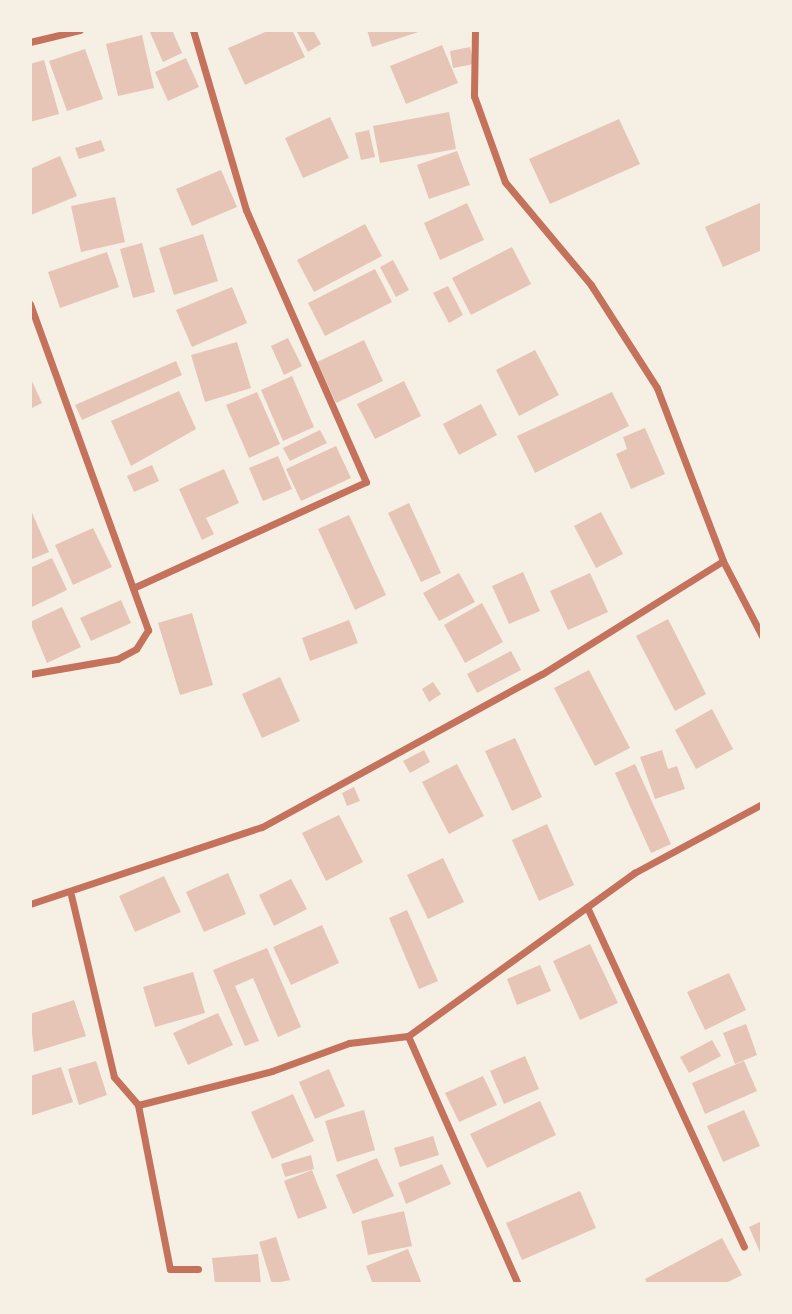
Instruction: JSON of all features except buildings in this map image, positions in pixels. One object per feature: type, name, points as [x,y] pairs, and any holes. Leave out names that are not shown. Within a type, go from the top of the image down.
[{"type":"street","points":[[30,42],[80,30]]},
{"type":"street","points":[[133,588],[366,482],[246,210],[193,30]]},
{"type":"street","points":[[475,30],[474,96],[505,182],[591,285],[657,388],[723,561],[762,636]]},
{"type":"street","points":[[30,304],[148,630],[136,649],[117,659],[30,674]]},
{"type":"street","points":[[30,904],[71,895],[262,827],[542,674],[723,561]]},
{"type":"street","points":[[138,1105],[272,1071],[349,1044],[408,1036],[634,873],[762,804]]},
{"type":"street","points":[[71,895],[114,1077],[138,1105],[170,1269],[198,1269]]},
{"type":"street","points":[[587,907],[744,1247]]},
{"type":"street","points":[[408,1036],[518,1284]]}]
